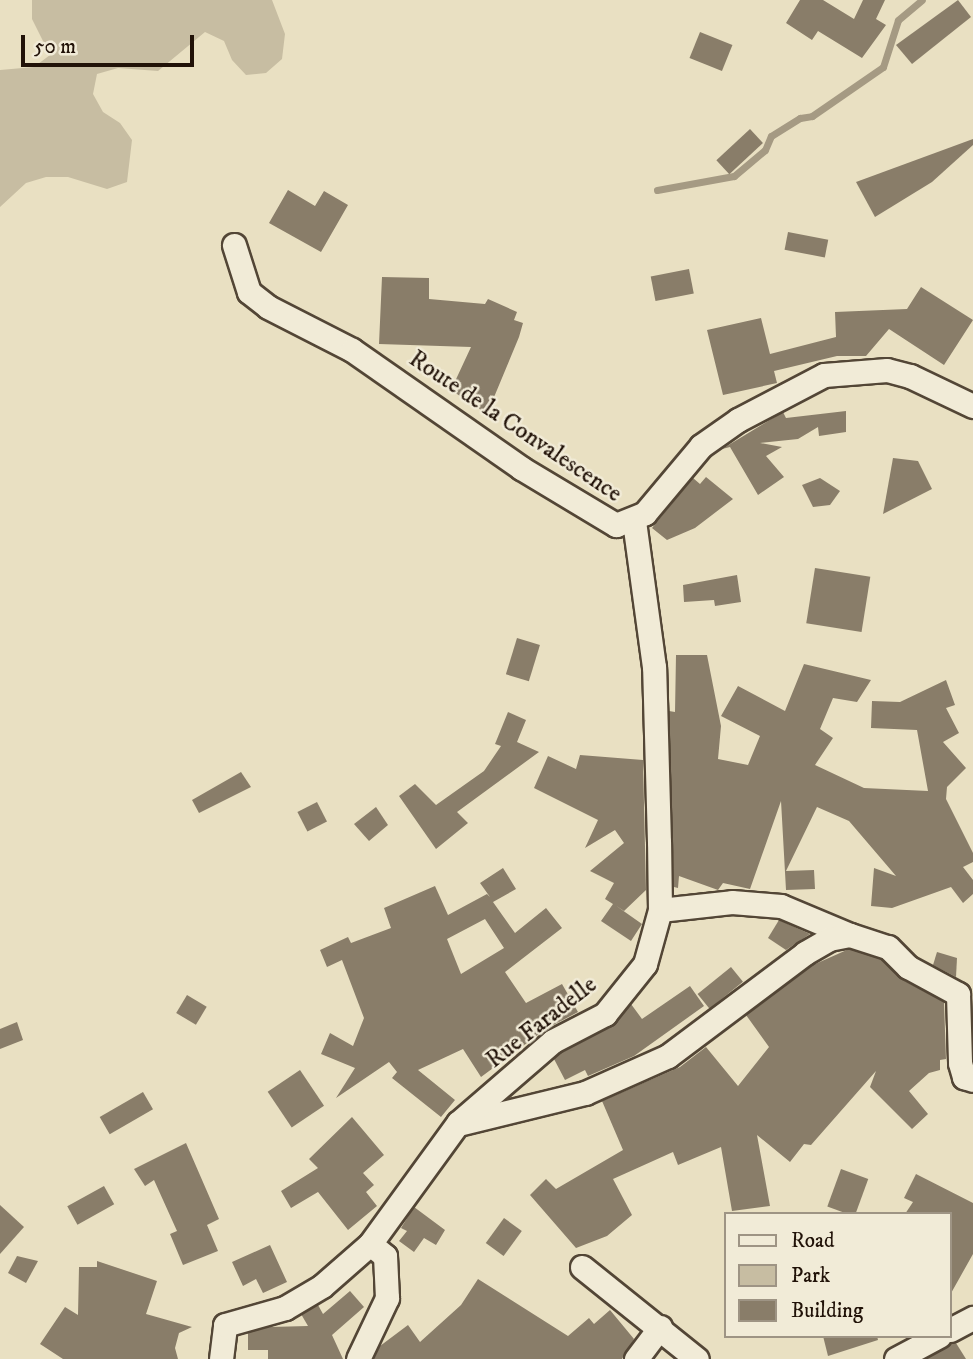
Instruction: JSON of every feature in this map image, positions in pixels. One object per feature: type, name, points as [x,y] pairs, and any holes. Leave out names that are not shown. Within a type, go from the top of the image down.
[{"type":"street","name":"Route de la Convalescence","points":[[234,245],[249,292],[268,307],[352,350],[603,522],[616,525],[634,521],[701,446],[738,420],[824,375],[887,370],[910,376],[973,406]]},
{"type":"street","name":"Rue Faradelle","points":[[221,1359],[225,1325],[285,1308],[322,1286],[370,1244],[458,1123],[553,1041],[605,1014],[645,964],[660,910],[654,667],[634,521]]},
{"type":"street","points":[[660,910],[732,902],[781,906],[850,935],[888,947],[908,967],[966,998],[960,1063],[964,1077],[973,1080]]},
{"type":"street","points":[[458,1123],[584,1093],[668,1056],[796,959],[829,939],[850,935]]},
{"type":"street","points":[[358,1359],[387,1298],[385,1256],[370,1244]]},
{"type":"street","points":[[582,1267],[697,1359]]},
{"type":"street","points":[[952,1329],[973,1318]]},
{"type":"street","points":[[636,1359],[660,1327]]},
{"type":"street","points":[[896,1359],[935,1338]]},
{"type":"green space","points":[[32,0],[272,0],[285,34],[282,59],[266,73],[246,75],[232,60],[224,41],[205,32],[158,71],[118,68],[97,74],[93,94],[103,112],[120,123],[132,140],[127,182],[107,189],[68,177],[46,177],[26,183],[0,207],[0,70],[34,67],[50,55],[32,19]]},
{"type":"building","points":[[800,0],[823,0],[854,19],[863,0],[885,0],[876,19],[886,25],[862,58],[818,31],[812,40],[786,23]]},
{"type":"building","points":[[958,0],[971,17],[912,64],[896,45]]},
{"type":"building","points":[[700,32],[732,45],[722,71],[690,58]]},
{"type":"building","points":[[750,129],[763,143],[729,174],[716,160]]},
{"type":"building","points":[[973,139],[973,145],[932,182],[875,217],[856,182]]},
{"type":"building","points":[[288,190],[315,206],[324,191],[348,205],[321,252],[269,223]]},
{"type":"building","points":[[788,232],[828,240],[825,257],[785,250]]},
{"type":"building","points":[[689,269],[694,294],[655,301],[651,276]]},
{"type":"building","points":[[382,277],[429,278],[429,299],[485,304],[488,299],[517,312],[514,320],[523,323],[519,337],[487,414],[451,390],[471,347],[379,344]]},
{"type":"building","points":[[921,287],[973,320],[944,365],[889,329],[866,356],[837,356],[774,371],[777,383],[723,395],[707,330],[761,318],[770,354],[836,337],[835,312],[907,309]]},
{"type":"building","points":[[846,411],[846,432],[819,436],[818,427],[798,439],[760,443],[782,447],[766,456],[784,477],[758,495],[730,447],[722,449],[783,412],[786,418]]},
{"type":"building","points":[[893,458],[918,461],[932,489],[883,514]]},
{"type":"building","points":[[706,477],[733,499],[695,528],[667,540],[652,528],[693,478],[700,484]]},
{"type":"building","points":[[820,478],[840,491],[830,505],[813,507],[802,485]]},
{"type":"building","points":[[815,568],[870,577],[862,632],[806,623]]},
{"type":"building","points":[[737,575],[741,602],[715,606],[714,600],[684,602],[683,585]]},
{"type":"building","points":[[517,638],[540,645],[529,681],[506,674]]},
{"type":"building","points":[[676,655],[707,655],[721,726],[718,759],[748,765],[760,736],[721,716],[738,686],[785,711],[804,664],[871,680],[857,702],[833,698],[820,729],[833,738],[815,765],[864,788],[928,791],[917,730],[871,728],[872,701],[900,702],[946,680],[955,705],[946,708],[959,733],[943,742],[966,768],[947,787],[946,799],[973,853],[973,862],[963,867],[973,880],[973,894],[963,903],[951,887],[892,908],[871,906],[874,868],[896,876],[849,821],[817,807],[786,871],[814,870],[815,889],[786,890],[781,801],[750,889],[723,883],[718,890],[679,876],[678,888],[674,887],[669,711],[675,712]]},
{"type":"building","points":[[508,712],[526,720],[517,742],[539,752],[457,812],[468,823],[436,849],[399,796],[415,784],[436,805],[484,771],[501,746],[495,744]]},
{"type":"building","points":[[580,755],[643,760],[646,890],[624,911],[615,905],[642,924],[631,941],[601,921],[613,904],[605,899],[614,883],[590,871],[624,843],[615,830],[585,848],[598,820],[534,788],[548,756],[576,769]]},
{"type":"building","points":[[241,772],[251,787],[199,813],[192,800]]},
{"type":"building","points":[[317,802],[327,822],[307,832],[297,812]]},
{"type":"building","points":[[376,807],[388,825],[369,841],[354,824]]},
{"type":"building","points":[[503,868],[516,889],[493,902],[515,933],[546,908],[562,928],[505,972],[526,1003],[562,984],[578,1012],[546,1029],[481,1077],[463,1049],[418,1070],[455,1100],[441,1117],[392,1078],[397,1072],[389,1062],[336,1098],[355,1068],[321,1054],[330,1033],[353,1046],[364,1018],[342,960],[327,967],[320,950],[348,937],[351,943],[391,928],[384,908],[435,886],[448,915],[487,894],[490,897],[480,883]],"holes":[[[485,919],[504,948],[461,974],[447,939]]]},
{"type":"building","points":[[779,920],[810,934],[786,950],[768,938]]},
{"type":"building","points":[[849,949],[881,959],[901,979],[944,1002],[946,1059],[940,1060],[940,1070],[929,1073],[909,1091],[928,1114],[912,1129],[870,1087],[876,1071],[811,1145],[804,1144],[790,1162],[757,1135],[770,1206],[732,1211],[721,1147],[678,1165],[673,1152],[613,1179],[632,1215],[607,1236],[576,1248],[530,1195],[546,1179],[556,1189],[623,1150],[602,1101],[680,1067],[706,1047],[738,1086],[769,1047],[746,1015],[813,965]]},
{"type":"building","points":[[937,952],[957,958],[956,977],[933,965]]},
{"type":"building","points":[[731,967],[743,982],[710,1009],[698,994]]},
{"type":"building","points":[[690,986],[704,1006],[634,1056],[588,1076],[585,1070],[565,1080],[554,1059],[561,1053],[612,1026],[631,1004],[642,1019]]},
{"type":"building","points":[[187,995],[207,1007],[196,1025],[176,1013]]},
{"type":"building","points":[[17,1022],[23,1040],[0,1049],[0,1029]]},
{"type":"building","points":[[300,1070],[324,1106],[292,1127],[268,1092]]},
{"type":"building","points":[[143,1092],[153,1109],[110,1134],[100,1117]]},
{"type":"building","points":[[352,1117],[384,1155],[363,1173],[374,1185],[366,1192],[377,1206],[348,1230],[318,1192],[291,1208],[281,1191],[318,1168],[309,1159]]},
{"type":"building","points":[[186,1143],[219,1219],[207,1225],[218,1251],[183,1265],[170,1234],[177,1231],[154,1180],[145,1186],[134,1169]]},
{"type":"building","points":[[841,1169],[868,1179],[856,1212],[842,1212],[827,1207]]},
{"type":"building","points":[[916,1174],[973,1203],[973,1254],[952,1291],[952,1212],[906,1212],[913,1202],[904,1198]]},
{"type":"building","points":[[104,1186],[114,1204],[77,1225],[67,1206]]},
{"type":"building","points":[[0,1205],[24,1227],[0,1254]]},
{"type":"building","points":[[414,1207],[445,1230],[436,1245],[424,1238],[414,1252],[399,1241],[407,1231],[401,1228]]},
{"type":"building","points":[[504,1218],[522,1231],[504,1256],[486,1243]]},
{"type":"building","points":[[270,1245],[287,1282],[263,1293],[256,1279],[243,1286],[232,1262]]},
{"type":"building","points":[[17,1256],[38,1261],[26,1283],[8,1273]]},
{"type":"building","points":[[97,1261],[157,1281],[146,1314],[192,1327],[179,1333],[175,1348],[178,1359],[63,1359],[40,1344],[65,1307],[78,1315],[79,1267],[97,1267]]},
{"type":"building","points":[[478,1279],[568,1336],[589,1318],[594,1324],[610,1310],[634,1339],[622,1359],[374,1359],[380,1346],[408,1325],[420,1342],[461,1305]]},
{"type":"building","points":[[350,1291],[364,1307],[332,1335],[343,1359],[268,1359],[268,1350],[248,1350],[248,1333],[270,1327],[308,1326],[301,1314],[318,1305],[323,1314]]},
{"type":"building","points":[[824,1338],[878,1338],[878,1340],[828,1356]]},
{"type":"building","points":[[956,1343],[966,1359],[926,1359],[951,1344]]},
{"type":"waterway","points":[[657,190],[734,176],[765,150],[771,136],[800,118],[812,116],[883,67],[898,20],[922,0]]}]
